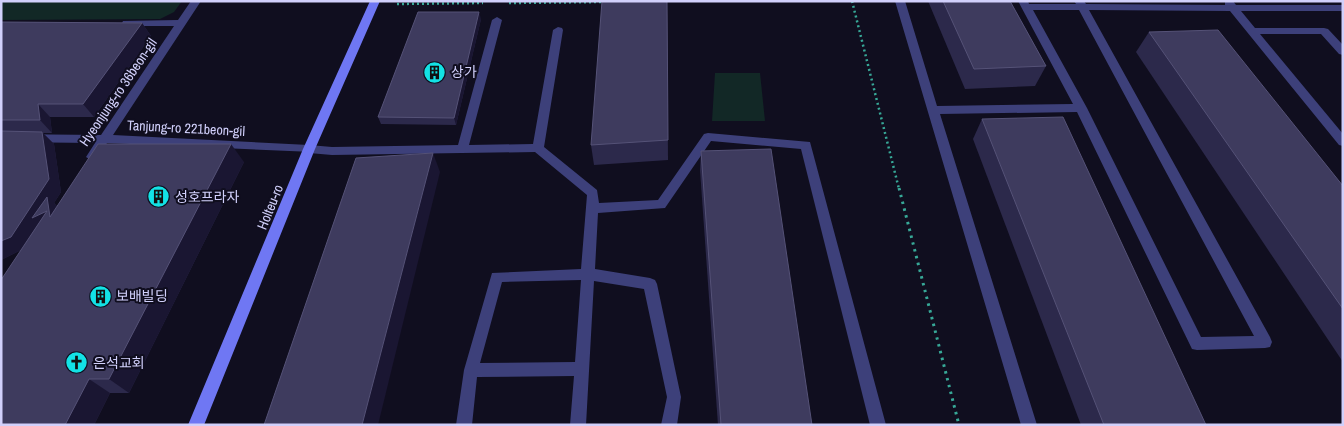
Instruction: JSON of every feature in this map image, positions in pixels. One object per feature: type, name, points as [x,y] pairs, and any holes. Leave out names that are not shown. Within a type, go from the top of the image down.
[{"type":"street","name":"Hyeonjung-ro 36beon-gil","points":[[84,171],[196,1]]},
{"type":"street","name":"Holteu-ro","points":[[196,425],[309,149],[375,1]]},
{"type":"street","points":[[900,1],[1029,425]]},
{"type":"street","points":[[1081,4],[1265,342],[1197,344],[1081,108],[1024,4],[1081,4],[1301,4],[1343,8]]},
{"type":"street","points":[[1230,4],[1343,142]]},
{"type":"street","points":[[462,150],[497,20]]},
{"type":"street","points":[[115,23],[182,24]]},
{"type":"street","points":[[558,30],[538,148],[593,193],[578,425]]},
{"type":"street","points":[[1252,31],[1324,31],[1343,52]]},
{"type":"street","points":[[933,110],[1081,108]]},
{"type":"street","points":[[593,208],[661,205],[708,137],[806,145],[878,425]]},
{"type":"street","name":"Tanjung-ro 221beon-gil","points":[[1,138],[104,139],[332,151],[538,148]]},
{"type":"street","points":[[464,425],[471,370],[497,278],[588,274],[650,284],[674,397],[668,425]]},
{"type":"street","points":[[471,370],[582,369]]},
{"type":"path","points":[[852,1],[959,425]]},
{"type":"green space","points":[[1,1],[182,1],[174,12],[160,19],[1,20]]},
{"type":"green space","points":[[715,73],[760,73],[765,121],[712,121]]},
{"type":"building","points":[[602,1],[667,1],[668,140],[591,145]]},
{"type":"building","points":[[943,1],[1010,1],[1046,66],[974,69]]},
{"type":"building","name":"상가","points":[[418,12],[479,12],[454,118],[378,117]]},
{"type":"building","points":[[1,22],[142,23],[83,104],[38,104],[40,120],[1,120]]},
{"type":"building","points":[[1218,30],[1343,186],[1343,309],[1149,32]]},
{"type":"building","points":[[1063,117],[1206,425],[1104,425],[982,119]]},
{"type":"building","points":[[1,131],[42,132],[49,179],[11,237],[1,241]]},
{"type":"building","points":[[98,144],[231,144],[109,379],[89,379],[65,425],[1,425],[1,280],[47,211],[32,218],[47,197],[50,217]]},
{"type":"building","points":[[771,149],[812,425],[721,425],[701,151]]},
{"type":"building","points":[[433,153],[362,425],[264,425],[356,158]]},
{"type":"place","name":"상가","points":[[435,72]]},
{"type":"place","name":"성호프라자","points":[[159,197]]},
{"type":"place","name":"보배빌딩","points":[[100,296]]},
{"type":"place","name":"은석교회","points":[[77,363]]}]
